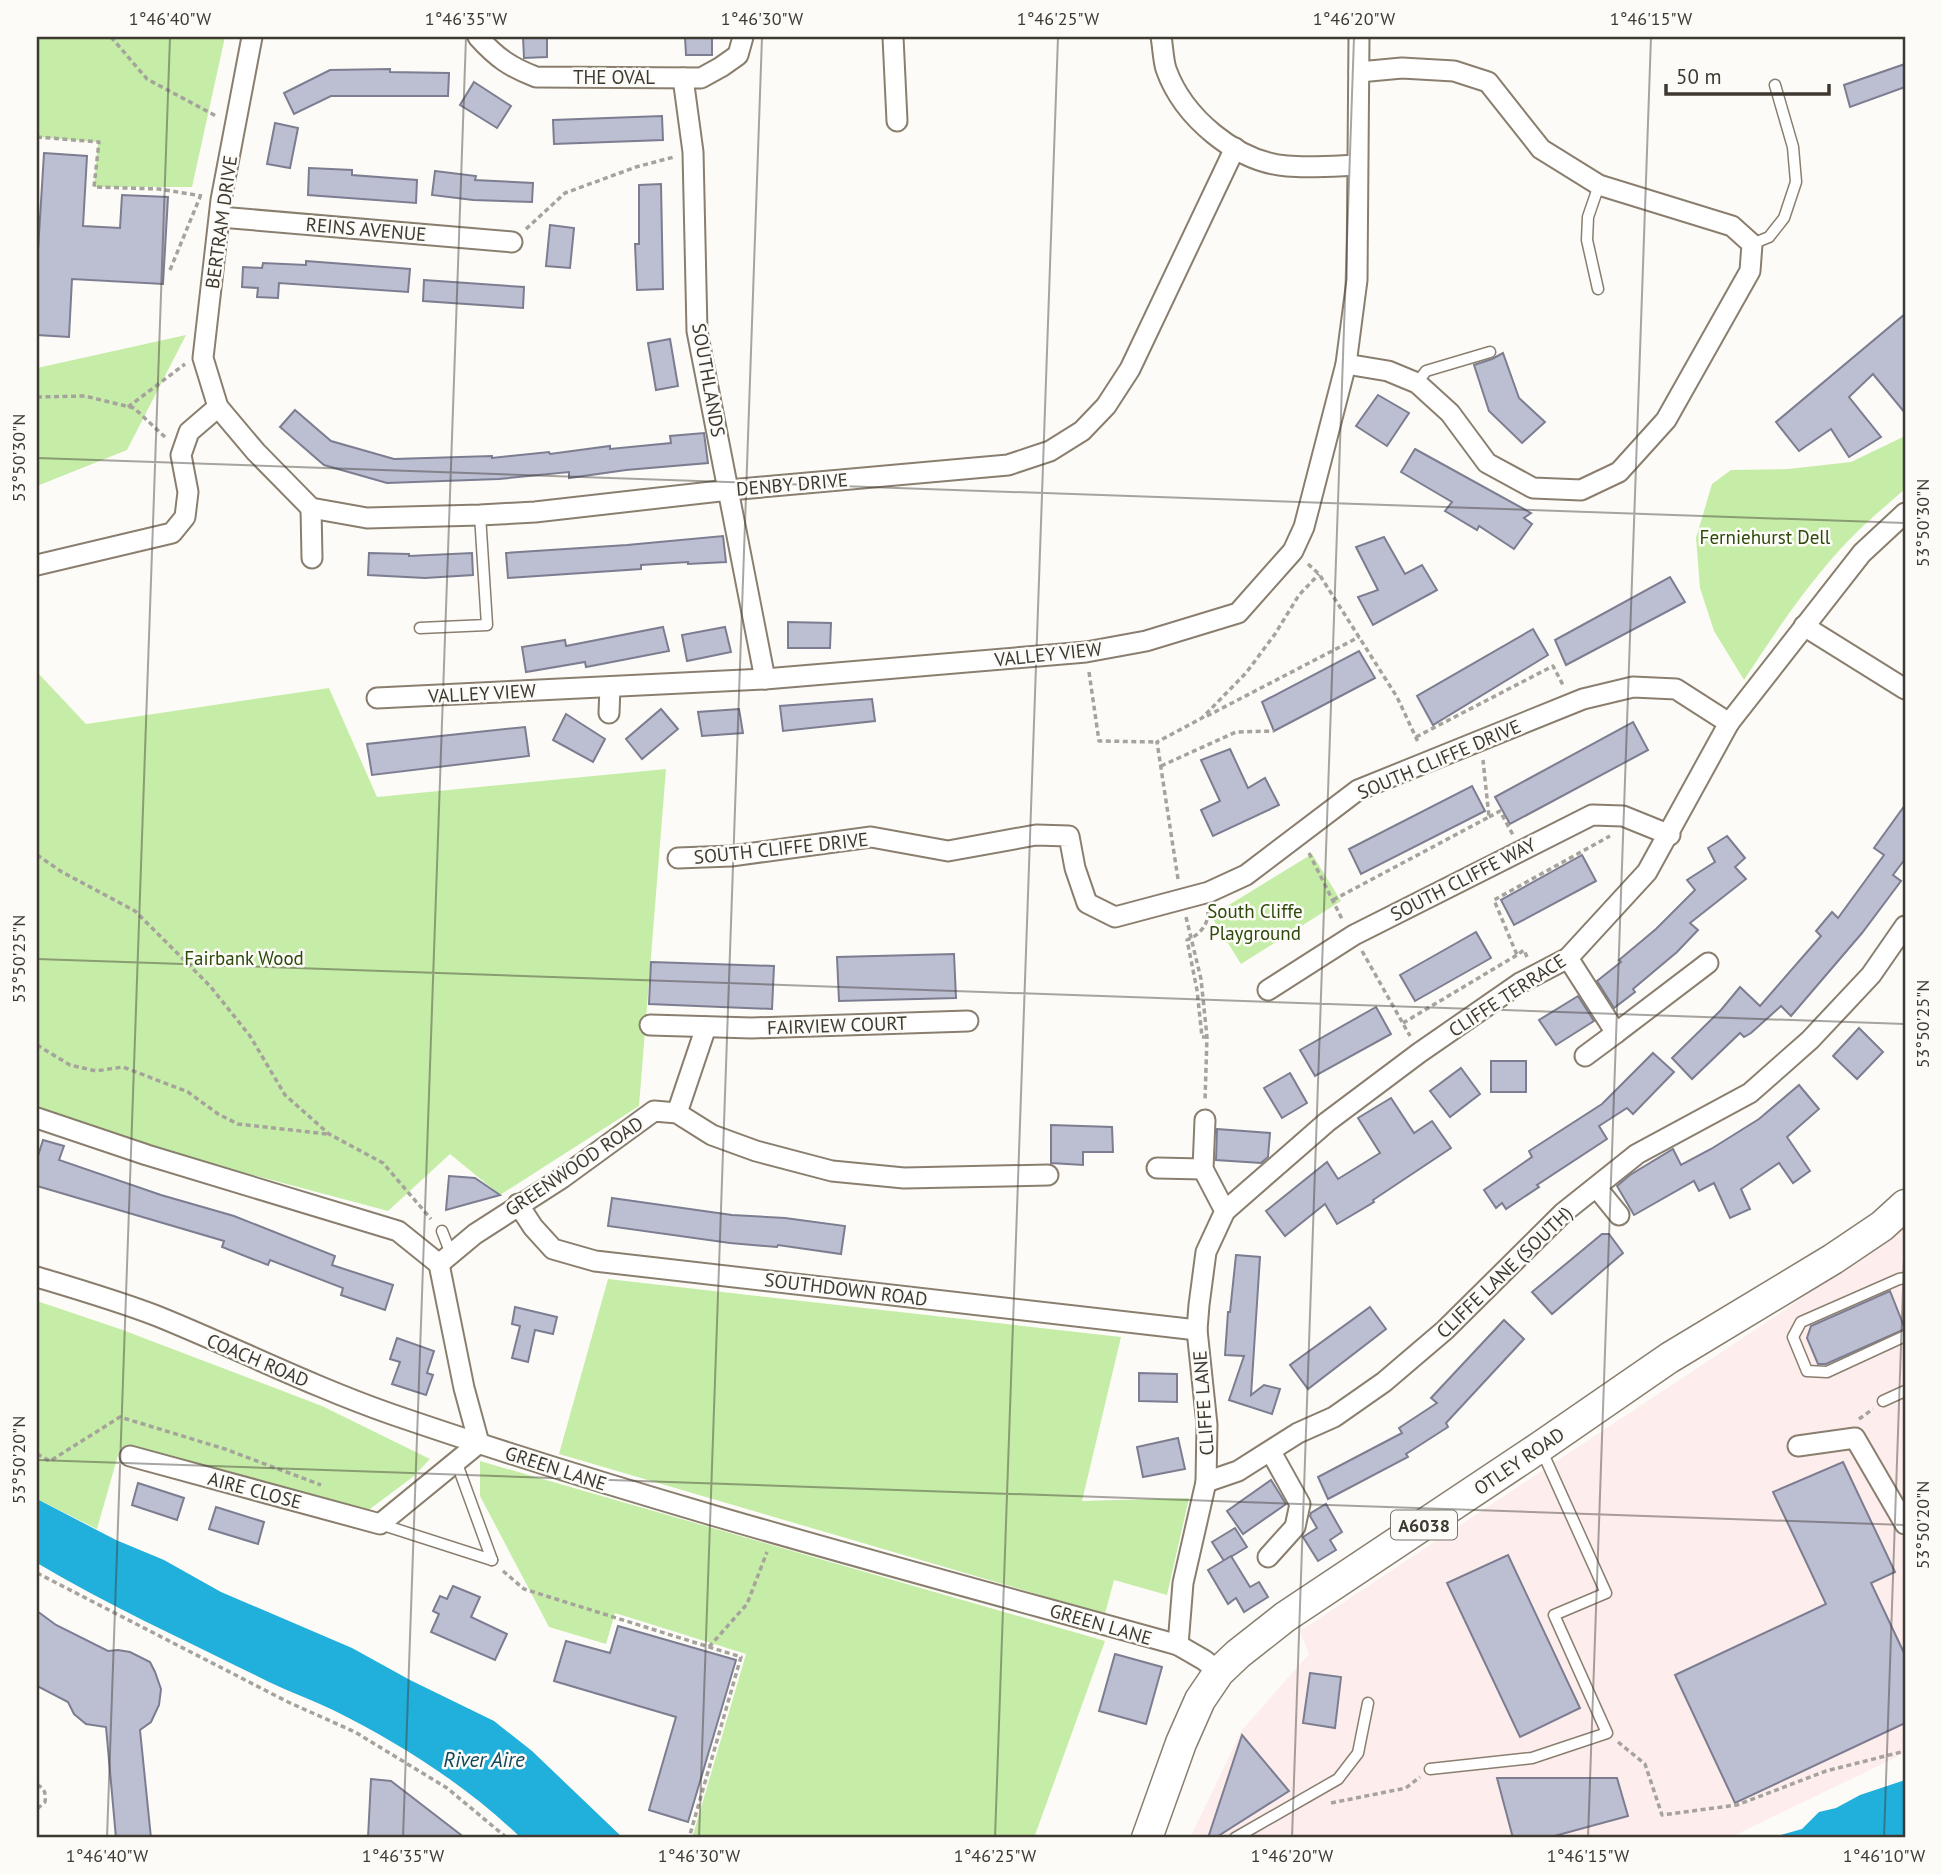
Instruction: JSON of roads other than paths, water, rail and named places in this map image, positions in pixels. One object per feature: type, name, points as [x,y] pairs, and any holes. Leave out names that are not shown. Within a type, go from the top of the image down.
[{"type":"main road","name":"OTLEY ROAD","points":[[1147,1838],[1191,1719],[1219,1672],[1285,1617],[1669,1358],[1833,1259],[1882,1226],[1905,1205]]},
{"type":"street","name":"BERTRAM DRIVE","points":[[218,407],[203,358],[221,209],[252,37]]},
{"type":"street","name":"THE OVAL","points":[[478,37],[495,56],[515,69],[536,77],[683,78],[701,78],[721,67],[738,55],[743,37]]},
{"type":"street","points":[[893,37],[897,121]]},
{"type":"street","points":[[1161,37],[1166,68],[1180,96],[1201,122],[1235,148],[1256,160],[1286,166],[1357,165]]},
{"type":"street","name":"VALLEY VIEW","points":[[377,698],[765,679],[1087,652],[1146,641],[1238,613],[1293,551],[1304,527],[1346,364],[1357,279],[1359,37]]},
{"type":"street","points":[[1346,364],[1388,371],[1417,383],[1450,413],[1488,463],[1533,488],[1581,490],[1619,472],[1666,420],[1751,271],[1752,244],[1732,226],[1599,184],[1541,149],[1488,82],[1454,71],[1402,68],[1359,72]]},
{"type":"street","name":"SOUTHLANDS","points":[[683,78],[692,152],[697,331],[765,679]]},
{"type":"street","name":"DENBY DRIVE","points":[[311,508],[367,518],[535,512],[729,489],[1008,465],[1050,451],[1082,431],[1106,406],[1130,369],[1235,148]]},
{"type":"street","name":"REINS AVENUE","points":[[221,209],[512,242]]},
{"type":"street","points":[[37,565],[172,533],[185,517],[188,492],[181,454],[189,432],[218,407],[256,452],[311,508],[312,558]]},
{"type":"street","name":"CLIFFE TERRACE","points":[[1225,1211],[1327,1122],[1419,1053],[1520,984],[1569,958],[1647,872],[1670,835],[1729,723],[1862,553],[1905,513]]},
{"type":"street","points":[[1804,625],[1905,689]]},
{"type":"street","points":[[609,713],[610,687]]},
{"type":"street","name":"SOUTH CLIFFE DRIVE","points":[[678,858],[731,856],[871,837],[948,850],[1035,835],[1069,836],[1075,868],[1087,903],[1115,917],[1182,901],[1246,875],[1359,790],[1583,699],[1633,687],[1676,689],[1729,723]]},
{"type":"street","name":"SOUTH CLIFFE WAY","points":[[1268,990],[1354,935],[1592,815],[1623,816],[1670,835]]},
{"type":"street","name":"CLIFFE LANE (SOUTH)","points":[[1206,1482],[1238,1471],[1298,1433],[1334,1417],[1384,1382],[1445,1330],[1563,1213],[1637,1154],[1750,1093],[1810,1040],[1871,975],[1905,926]]},
{"type":"street","points":[[1569,958],[1616,1033]]},
{"type":"street","points":[[1585,1056],[1708,962]]},
{"type":"street","name":"FAIRVIEW COURT","points":[[650,1025],[752,1028],[968,1021]]},
{"type":"street","points":[[706,1027],[677,1113],[712,1135],[756,1152],[832,1171],[904,1178],[1048,1175]]},
{"type":"street","name":"GREENWOOD ROAD","points":[[445,1259],[654,1111],[677,1113]]},
{"type":"street","points":[[37,1118],[147,1156],[398,1231],[445,1259]]},
{"type":"street","points":[[1205,1119],[1203,1169],[1225,1211]]},
{"type":"street","points":[[1157,1168],[1203,1169]]},
{"type":"street","points":[[1597,1188],[1619,1215]]},
{"type":"street","name":"SOUTHDOWN ROAD","points":[[518,1205],[553,1249],[594,1261],[1197,1329]]},
{"type":"street","name":"CLIFFE LANE","points":[[1178,1646],[1183,1583],[1206,1482],[1207,1425],[1197,1329],[1206,1252],[1225,1211]]},
{"type":"street","name":"GREEN LANE","points":[[445,1259],[464,1388],[479,1443],[653,1498],[1178,1646],[1204,1660],[1219,1672]]},
{"type":"street","name":"COACH ROAD","points":[[37,1277],[122,1303],[331,1392],[479,1443]]},
{"type":"street","points":[[1798,1446],[1855,1438],[1905,1524]]},
{"type":"street","points":[[380,1524],[479,1443]]},
{"type":"street","points":[[1268,1557],[1296,1527],[1300,1504],[1271,1452]]},
{"type":"street","name":"AIRE CLOSE","points":[[130,1456],[380,1524]]},
{"type":"lane","points":[[1752,244],[1769,237],[1784,218],[1797,182],[1793,147],[1775,85]]},
{"type":"lane","points":[[1598,289],[1587,240],[1588,217],[1599,184]]},
{"type":"lane","points":[[1417,383],[1426,371],[1490,352]]},
{"type":"lane","points":[[420,628],[487,625],[480,515]]},
{"type":"lane","points":[[442,1231],[445,1259]]},
{"type":"lane","points":[[1905,1278],[1801,1322],[1793,1337],[1807,1371],[1827,1372],[1905,1336]]},
{"type":"lane","points":[[1883,1401],[1905,1391]]},
{"type":"lane","points":[[1430,1769],[1532,1758],[1607,1733],[1554,1615],[1606,1593],[1540,1447]]},
{"type":"lane","points":[[380,1524],[492,1560],[456,1461]]},
{"type":"lane","points":[[1235,1838],[1338,1779],[1358,1753],[1368,1703]]},
{"type":"water","name":"River Aire","points":[[37,1499],[116,1540],[164,1560],[221,1592],[352,1648],[494,1721],[532,1751],[623,1838],[521,1838],[455,1783],[383,1737],[333,1710],[269,1682],[94,1595],[37,1563]]},
{"type":"water","points":[[1905,1780],[1905,1838],[1770,1838],[1802,1829],[1819,1812],[1836,1808],[1860,1795]]},
{"type":"park label","name":"Ferniehurst Dell","points":[[1765,537]]},
{"type":"park label","name":"South Cliffe Playground","points":[[1255,922]]},
{"type":"park label","name":"Fairbank Wood","points":[[244,958]]}]
